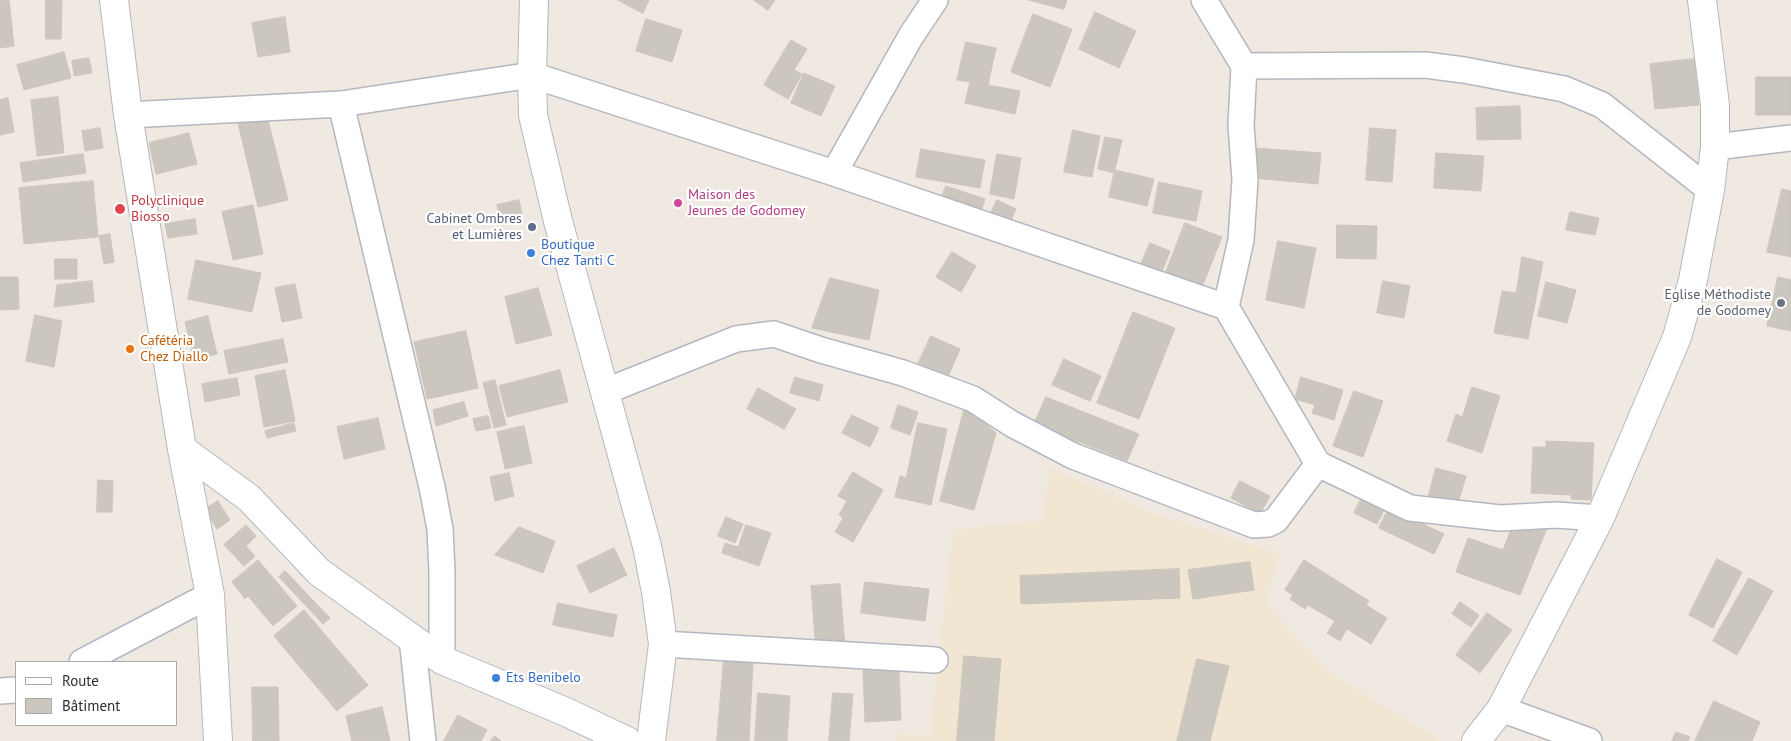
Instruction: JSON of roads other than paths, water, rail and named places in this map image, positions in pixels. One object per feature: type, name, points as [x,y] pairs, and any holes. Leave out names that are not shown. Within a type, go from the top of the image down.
[{"type":"main road","points":[[114,0],[128,116],[182,449],[210,594],[218,741]]},
{"type":"main road","points":[[534,0],[533,116],[558,221],[647,546],[656,592],[663,644],[651,741]]},
{"type":"main road","points":[[1482,739],[1501,709],[1600,518],[1677,337],[1693,280],[1710,190],[1715,147],[1715,105],[1702,0]]},
{"type":"main road","points":[[182,449],[249,498],[319,572],[442,660],[566,712],[627,741]]},
{"type":"street","points":[[834,173],[911,36],[934,0]]},
{"type":"street","points":[[1204,0],[1244,66],[1241,125],[1245,180],[1241,240],[1226,307]]},
{"type":"street","points":[[1244,66],[1426,65],[1464,70],[1564,89],[1602,105],[1710,190]]},
{"type":"street","points":[[128,116],[341,104],[532,75],[834,173],[1226,307],[1318,464],[1410,508],[1500,518],[1556,515],[1600,518]]},
{"type":"street","points":[[341,104],[432,487],[440,529],[442,660]]},
{"type":"street","points":[[1715,147],[1791,138]]},
{"type":"street","points":[[604,392],[736,339],[774,334],[821,350],[903,373],[973,399],[1012,424],[1073,456],[1254,525],[1268,524],[1276,520],[1318,464]]},
{"type":"street","points":[[84,661],[210,594]]},
{"type":"street","points":[[412,638],[423,741]]},
{"type":"street","points":[[663,644],[935,660]]},
{"type":"street","points":[[0,691],[15,690]]},
{"type":"street","points":[[1501,709],[1590,741]]},
{"type":"place","name":"Maison des Jeunes de Godomey","points":[[678,203]]},
{"type":"place","name":"Polyclinique Biosso","points":[[120,209]]},
{"type":"place","name":"Cabinet Ombres et Lumières","points":[[532,227]]},
{"type":"place","name":"Boutique Chez Tanti C","points":[[531,253]]},
{"type":"place","name":"Eglise Méthodiste de Godomey","points":[[1781,303]]},
{"type":"place","name":"Cafétéria Chez Diallo","points":[[130,349]]},
{"type":"place","name":"Ets Benibelo","points":[[496,678]]}]
